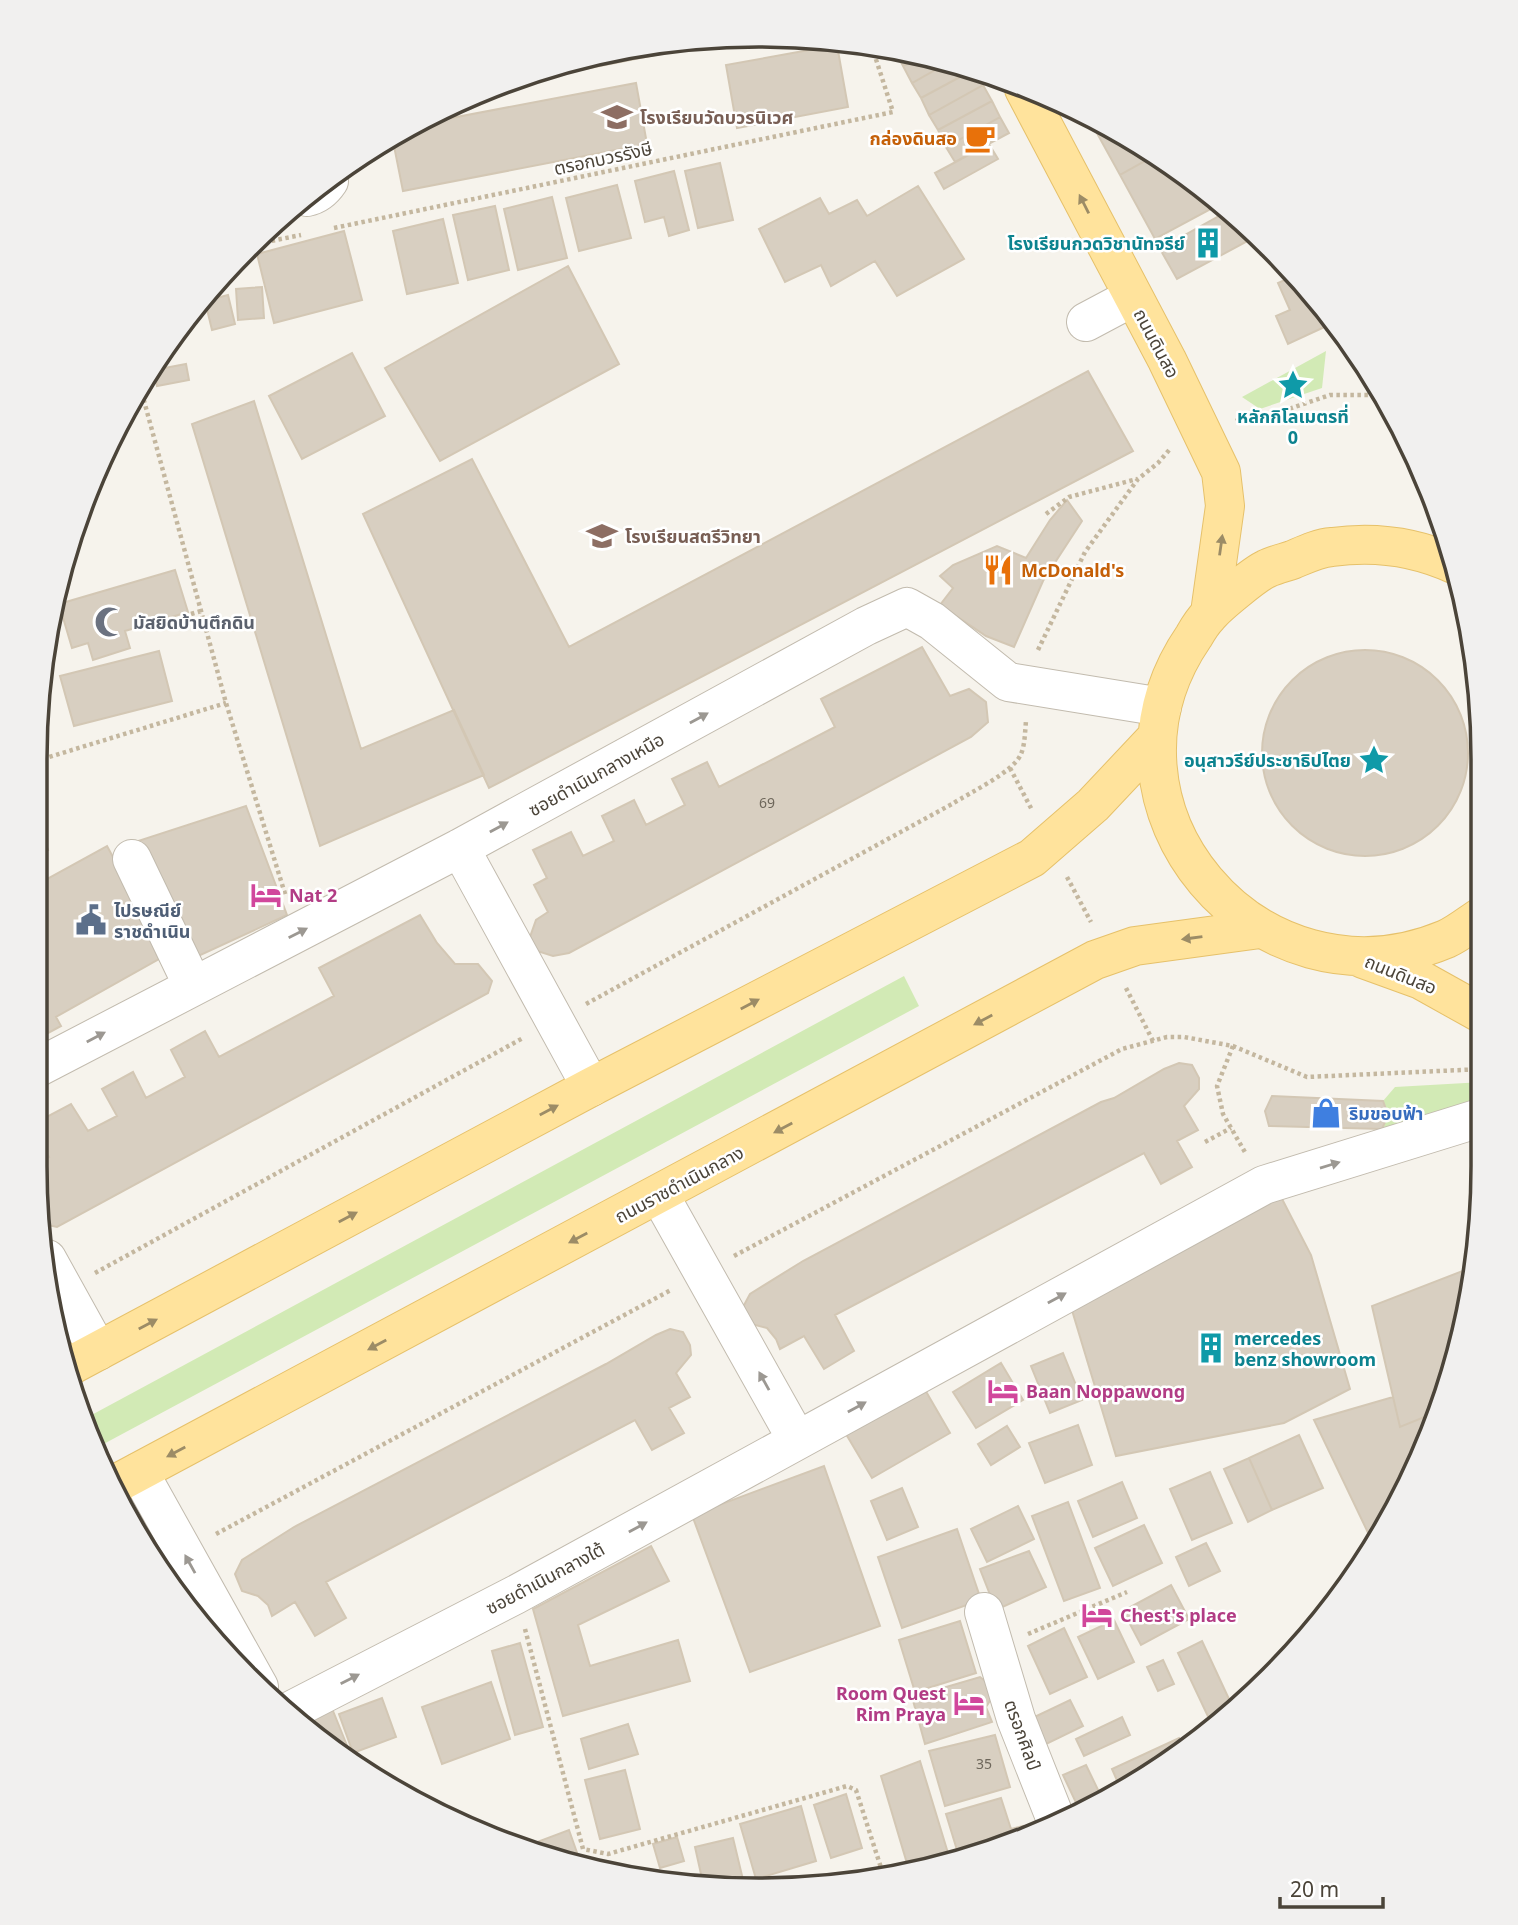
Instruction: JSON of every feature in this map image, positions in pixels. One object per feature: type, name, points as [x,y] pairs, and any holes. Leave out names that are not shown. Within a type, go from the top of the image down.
[{"type":"main road","name":"ถนนดินสอ","points":[[1030,101],[1167,360],[1221,472],[1225,506],[1210,612]]},
{"type":"main road","points":[[1440,553],[1387,545],[1330,547],[1264,569],[1210,612],[1181,655],[1160,722],[1158,774],[1167,814],[1193,867],[1224,903],[1260,929],[1305,948],[1355,956],[1402,953],[1448,938],[1471,923]]},
{"type":"main road","points":[[82,1359],[591,1087],[1032,858],[1093,805],[1160,722]]},
{"type":"main road","name":"ถนนราชดำเนินกลาง","points":[[127,1479],[1076,970],[1135,946],[1260,929]]},
{"type":"main road","name":"ถนนดินสอ","points":[[1355,956],[1421,980],[1471,1007]]},
{"type":"street","points":[[1086,322],[1133,297]]},
{"type":"street","name":"ซอยดำเนินกลางเหนือ","points":[[47,1063],[298,934],[866,626],[907,607],[932,621],[1008,682],[1032,686],[1160,722]]},
{"type":"street","points":[[460,848],[591,1087]]},
{"type":"street","points":[[132,859],[193,986]]},
{"type":"street","name":"ซอยดำเนินกลางใต้","points":[[297,1707],[515,1595],[1264,1185],[1471,1121]]},
{"type":"street","points":[[659,1194],[797,1440]]},
{"type":"street","points":[[56,1274],[82,1359]]},
{"type":"street","points":[[127,1479],[183,1552],[238,1650]]},
{"type":"street","name":"ตรอกศิลป์","points":[[984,1612],[1016,1719],[1053,1814]]},
{"type":"path","name":"ตรอกบวรรังษี","points":[[333,228],[893,112],[875,57]]},
{"type":"path","points":[[1245,416],[1271,415],[1330,396],[1371,396]]},
{"type":"path","points":[[144,401],[226,703],[298,934]]},
{"type":"path","points":[[56,1274],[554,1021],[952,804],[1010,768],[1021,755],[1039,644],[1084,552],[1138,479],[1158,463],[1167,450]]},
{"type":"path","points":[[1046,514],[1069,497],[1138,479]]},
{"type":"path","points":[[191,614],[201,611]]},
{"type":"path","points":[[47,758],[226,703]]},
{"type":"path","points":[[1010,768],[1153,1041]]},
{"type":"path","points":[[183,1552],[1122,1049],[1167,1037],[1184,1037],[1233,1045],[1307,1077],[1471,1070]]},
{"type":"path","points":[[1233,1045],[1217,1086],[1223,1114],[1264,1185]]},
{"type":"path","points":[[1205,1142],[1231,1128]]},
{"type":"path","points":[[994,1648],[1127,1592]]},
{"type":"path","points":[[515,1595],[583,1849],[608,1854],[847,1786],[856,1790],[881,1867]]},
{"type":"green space","points":[[1326,351],[1322,388],[1260,409],[1242,397]]},
{"type":"green space","points":[[904,976],[919,1006],[104,1444],[92,1415]]},
{"type":"green space","points":[[1471,1083],[1471,1106],[1382,1129],[1388,1115],[1383,1101],[1395,1087]]},
{"type":"building","points":[[812,50],[838,52],[848,107],[737,128],[726,65]]},
{"type":"building","points":[[661,54],[598,66],[620,61]]},
{"type":"building","points":[[908,63],[935,70],[912,83],[903,66]]},
{"type":"building","points":[[935,70],[960,77],[921,98],[912,83]]},
{"type":"building","points":[[960,77],[983,85],[929,115],[921,98]]},
{"type":"building","points":[[636,83],[647,144],[403,191],[394,148],[450,118]]},
{"type":"building","points":[[983,85],[992,101],[938,130],[929,115]]},
{"type":"building","points":[[992,101],[1000,117],[946,147],[938,130]]},
{"type":"building","name":"กล่องดินสอ","points":[[1000,117],[1009,133],[955,162],[946,147]]},
{"type":"building","points":[[1097,133],[1145,161],[1120,175]]},
{"type":"building","points":[[989,144],[998,159],[944,189],[935,173]]},
{"type":"building","points":[[1145,161],[1210,209],[1155,239],[1120,175]]},
{"type":"building","points":[[720,163],[733,220],[698,228],[685,171]]},
{"type":"building","points":[[674,171],[689,230],[669,236],[664,217],[645,222],[635,181]]},
{"type":"building","points":[[617,185],[631,238],[579,251],[566,198]]},
{"type":"building","points":[[918,186],[964,259],[897,296],[875,261],[831,286],[821,265],[785,282],[759,229],[820,198],[829,214],[857,200],[867,216]]},
{"type":"building","points":[[552,197],[567,258],[518,270],[504,209]]},
{"type":"building","points":[[495,206],[509,270],[468,280],[453,215]]},
{"type":"building","name":"โรงเรียนกวดวิชานัทจรีย์","points":[[1219,216],[1247,242],[1177,279],[1160,249]]},
{"type":"building","points":[[443,219],[458,283],[407,294],[393,231]]},
{"type":"building","points":[[344,231],[362,300],[274,323],[259,254]]},
{"type":"building","points":[[568,266],[619,364],[440,461],[385,368]]},
{"type":"building","points":[[1285,280],[1325,327],[1288,344],[1276,316],[1290,310],[1278,283]]},
{"type":"building","points":[[262,287],[264,318],[238,320],[236,289]]},
{"type":"building","points":[[228,295],[235,324],[212,330],[207,310],[218,298]]},
{"type":"building","points":[[352,353],[385,416],[302,459],[269,396]]},
{"type":"building","points":[[186,364],[189,380],[157,386],[156,382],[165,368]]},
{"type":"building","points":[[1088,371],[1133,451],[489,788],[363,514],[472,459],[569,647]]},
{"type":"building","points":[[254,401],[361,749],[454,710],[484,775],[320,846],[192,424]]},
{"type":"building","name":"McDonald's","points":[[1067,500],[1082,521],[1043,581],[1014,647],[986,636],[940,605],[953,588],[940,576],[953,565],[997,546],[1026,558],[1050,520]]},
{"type":"building","name":"มัสยิดบ้านตึกดิน","points":[[175,570],[188,612],[125,631],[130,648],[93,660],[88,643],[72,648],[62,615],[65,602]]},
{"type":"building","points":[[922,647],[950,696],[969,689],[986,702],[988,722],[971,737],[569,953],[553,956],[537,951],[530,937],[536,920],[548,912],[534,885],[547,878],[533,850],[571,832],[583,856],[614,841],[602,816],[634,800],[646,825],[685,805],[672,779],[707,762],[719,787],[835,727],[821,699]]},
{"type":"building","points":[[1365,650],[1404,658],[1437,681],[1460,714],[1468,753],[1460,792],[1437,825],[1404,848],[1365,856],[1326,848],[1293,825],[1270,792],[1262,753],[1270,714],[1293,681],[1326,658]]},
{"type":"building","points":[[159,651],[172,701],[74,726],[60,676]]},
{"type":"building","points":[[246,806],[287,915],[194,958],[138,841]]},
{"type":"building","name":"ไปรษณีย์ ราชดำเนิน","points":[[107,846],[166,955],[56,1017],[61,1026],[47,1034],[47,879]]},
{"type":"building","points":[[420,915],[437,943],[455,964],[478,964],[492,981],[488,993],[57,1227],[50,1226],[47,1117],[71,1104],[88,1131],[117,1116],[102,1089],[133,1072],[146,1098],[185,1077],[171,1050],[205,1031],[219,1057],[334,996],[319,968]]},
{"type":"building","points":[[1179,1063],[1192,1065],[1199,1078],[1199,1089],[1184,1106],[1198,1130],[1177,1141],[1192,1167],[1161,1184],[1144,1153],[835,1315],[854,1351],[824,1369],[804,1336],[780,1349],[767,1328],[751,1324],[743,1307],[750,1294],[803,1261]]},
{"type":"building","name":"ริมขอบฟ้า","points":[[1272,1096],[1383,1101],[1388,1115],[1382,1129],[1269,1126],[1265,1111]]},
{"type":"building","name":"mercedes benz showroom","points":[[1281,1197],[1311,1255],[1350,1389],[1284,1423],[1116,1456],[1071,1307]]},
{"type":"building","points":[[1463,1271],[1446,1350],[1425,1417],[1400,1427],[1372,1306]]},
{"type":"building","points":[[670,1329],[683,1332],[690,1345],[691,1355],[676,1373],[690,1397],[669,1408],[684,1433],[652,1450],[635,1420],[326,1582],[346,1618],[315,1636],[295,1602],[272,1616],[268,1605],[258,1596],[242,1591],[235,1574],[242,1560],[294,1527]]},
{"type":"building","points":[[1063,1353],[1082,1400],[1050,1413],[1031,1366]]},
{"type":"building","points":[[1001,1363],[1023,1400],[976,1428],[953,1392]]},
{"type":"building","points":[[924,1388],[950,1433],[872,1478],[846,1434]]},
{"type":"building","points":[[1393,1397],[1400,1427],[1425,1417],[1397,1481],[1368,1533],[1314,1420]]},
{"type":"building","points":[[1078,1425],[1092,1465],[1045,1483],[1029,1443]]},
{"type":"building","points":[[1007,1426],[1020,1447],[991,1465],[978,1444]]},
{"type":"building","points":[[1299,1435],[1323,1488],[1272,1510],[1249,1458]]},
{"type":"building","points":[[1249,1458],[1272,1510],[1248,1522],[1224,1469]]},
{"type":"building","points":[[824,1466],[880,1626],[750,1672],[692,1515]]},
{"type":"building","points":[[1210,1472],[1232,1523],[1192,1540],[1170,1489]]},
{"type":"building","points":[[1122,1482],[1137,1518],[1093,1537],[1078,1501]]},
{"type":"building","points":[[902,1488],[918,1527],[887,1540],[871,1501]]},
{"type":"building","points":[[1068,1502],[1100,1588],[1064,1601],[1032,1516]]},
{"type":"building","points":[[1018,1506],[1034,1539],[987,1562],[971,1529]]},
{"type":"building","points":[[1144,1525],[1162,1563],[1113,1586],[1095,1548]]},
{"type":"building","points":[[957,1529],[981,1600],[902,1628],[878,1557]]},
{"type":"building","points":[[1206,1543],[1220,1571],[1189,1586],[1176,1557]]},
{"type":"building","points":[[651,1546],[669,1581],[578,1625],[590,1666],[678,1640],[690,1681],[563,1716],[533,1609]]},
{"type":"building","points":[[1029,1551],[1046,1587],[996,1610],[980,1569]]},
{"type":"building","points":[[1171,1585],[1189,1619],[1141,1645],[1123,1611]]},
{"type":"building","points":[[1114,1620],[1134,1662],[1098,1679],[1078,1637]]},
{"type":"building","points":[[960,1621],[976,1673],[915,1692],[899,1640]]},
{"type":"building","points":[[1064,1628],[1087,1677],[1050,1694],[1028,1646]]},
{"type":"building","points":[[1202,1641],[1229,1700],[1208,1717],[1178,1653]]},
{"type":"building","points":[[520,1643],[543,1727],[515,1735],[492,1651]]},
{"type":"building","points":[[1163,1660],[1174,1684],[1158,1691],[1147,1667]]},
{"type":"building","points":[[980,1677],[990,1685],[993,1696],[986,1707],[992,1722],[925,1744],[912,1697]]},
{"type":"building","points":[[491,1682],[510,1739],[442,1764],[422,1707]]},
{"type":"building","points":[[382,1698],[396,1737],[356,1752],[352,1749],[339,1714]]},
{"type":"building","points":[[1070,1700],[1083,1726],[1038,1748],[1026,1721]]},
{"type":"building","points":[[329,1701],[347,1746],[326,1731],[305,1713]]},
{"type":"building","points":[[1122,1717],[1130,1735],[1084,1756],[1076,1739]]},
{"type":"building","points":[[628,1724],[638,1754],[589,1769],[581,1739]]},
{"type":"building","points":[[995,1735],[1010,1787],[945,1806],[929,1751]]},
{"type":"building","points":[[1179,1738],[1180,1740],[1117,1781],[1112,1769]]},
{"type":"building","points":[[920,1761],[948,1852],[907,1862],[881,1776]]},
{"type":"building","points":[[1086,1765],[1099,1791],[1076,1803],[1063,1775]]},
{"type":"building","points":[[625,1770],[640,1829],[600,1839],[585,1780]]},
{"type":"building","points":[[846,1794],[862,1848],[831,1858],[814,1805]]},
{"type":"building","points":[[1001,1798],[1011,1829],[1023,1827],[957,1849],[946,1814]]},
{"type":"building","points":[[801,1806],[816,1861],[756,1878],[740,1824]]},
{"type":"building","points":[[569,1830],[577,1854],[575,1853],[537,1842]]},
{"type":"building","points":[[677,1837],[684,1861],[660,1868],[653,1844]]},
{"type":"building","points":[[733,1838],[742,1877],[701,1875],[695,1847]]},
{"type":"place","name":"โรงเรียนวัดบวรนิเวศ","points":[[617,117]]},
{"type":"place","name":"กล่องดินสอ","points":[[980,138]]},
{"type":"place","name":"โรงเรียนกวดวิชานัทจรีย์","points":[[1208,243]]},
{"type":"place","name":"หลักกิโลเมตรที่ 0","points":[[1293,385]]},
{"type":"place","name":"โรงเรียนสตรีวิทยา","points":[[602,536]]},
{"type":"place","name":"McDonald's","points":[[998,570]]},
{"type":"place","name":"มัสยิดบ้านตึกดิน","points":[[110,622]]},
{"type":"place","name":"อนุสาวรีย์ประชาธิปไตย","points":[[1374,760]]},
{"type":"place","name":"Nat 2","points":[[266,895]]},
{"type":"place","name":"ไปรษณีย์ ราชดำเนิน","points":[[91,920]]},
{"type":"place","name":"ริมขอบฟ้า","points":[[1326,1113]]},
{"type":"place","name":"mercedes benz showroom","points":[[1211,1348]]},
{"type":"place","name":"Baan Noppawong","points":[[1003,1391]]},
{"type":"place","name":"Chest's place","points":[[1097,1615]]},
{"type":"place","name":"Room Quest Rim Praya","points":[[969,1703]]}]
